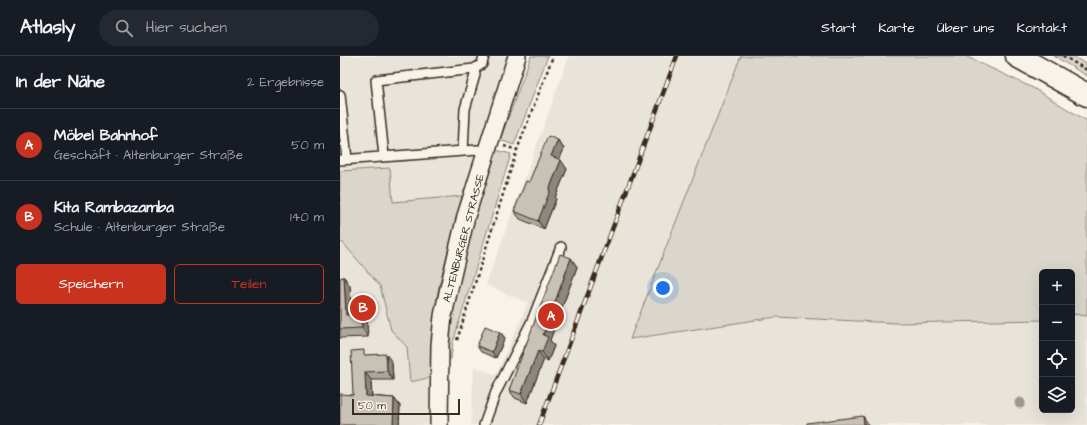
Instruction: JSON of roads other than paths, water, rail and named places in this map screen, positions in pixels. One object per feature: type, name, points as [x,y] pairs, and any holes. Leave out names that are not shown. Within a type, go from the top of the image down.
[{"type":"main road","points":[[1017,56],[1087,95]]},
{"type":"street","name":"ALTENBURGER STRASSE","points":[[439,425],[440,361],[443,316],[466,216],[517,56]]},
{"type":"lane","points":[[384,156],[376,80],[474,69],[482,64],[484,56]]},
{"type":"lane","points":[[463,151],[465,109],[475,75],[474,69]]},
{"type":"lane","points":[[340,96],[344,160],[478,150],[486,153]]},
{"type":"lane","points":[[484,425],[496,392],[532,321],[561,246]]},
{"type":"railway","points":[[539,425],[677,56]]},
{"type":"place","name":"Kita Rambazamba","points":[[363,308]]},
{"type":"place","name":"Möbel Bahnhof","points":[[551,316]]}]
